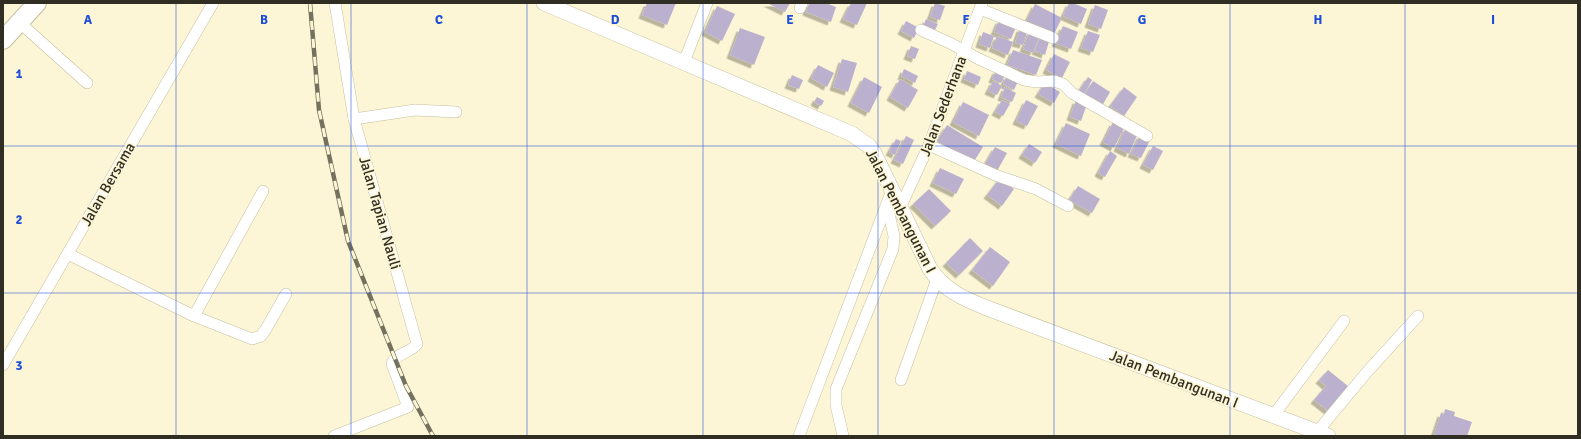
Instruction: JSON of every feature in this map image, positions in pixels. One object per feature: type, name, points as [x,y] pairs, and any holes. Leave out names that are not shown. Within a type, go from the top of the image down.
[{"type":"highway","points":[[3,40],[37,3]]},
{"type":"main road","name":"Jalan Pembangunan I","points":[[545,3],[852,134],[869,146],[892,190],[893,206],[937,279],[955,294],[972,302],[1323,434]]},
{"type":"street","name":"Jalan Bersama","points":[[3,365],[213,3]]},
{"type":"street","name":"Jalan Tapian Nauli","points":[[334,436],[408,407],[392,364],[395,358],[415,347],[416,340],[354,119],[335,3]]},
{"type":"street","points":[[684,62],[707,3]]},
{"type":"street","points":[[981,6],[1053,38]]},
{"type":"street","name":"Jalan Sederhana","points":[[799,436],[893,206],[929,145],[981,6]]},
{"type":"street","points":[[20,22],[87,83]]},
{"type":"street","points":[[922,30],[1024,80],[1037,82],[1054,81],[1063,84],[1072,93],[1146,136]]},
{"type":"street","points":[[354,119],[415,110],[456,112]]},
{"type":"street","points":[[929,145],[995,174],[1036,189],[1068,206]]},
{"type":"street","points":[[194,316],[263,191]]},
{"type":"street","points":[[843,436],[836,405],[836,389],[893,249],[893,206]]},
{"type":"street","points":[[68,254],[194,316],[252,339],[261,336],[266,330],[286,294]]},
{"type":"street","points":[[902,380],[937,279]]},
{"type":"street","points":[[1323,434],[1367,372],[1418,316]]},
{"type":"street","points":[[1273,416],[1344,321]]},
{"type":"building","points":[[647,3],[676,3],[667,25],[642,15]]},
{"type":"building","points":[[767,3],[790,3],[785,12]]},
{"type":"building","points":[[809,3],[826,3],[836,7],[831,22],[806,12]]},
{"type":"building","points":[[851,3],[867,3],[857,25],[843,19]]},
{"type":"building","points":[[935,3],[945,6],[940,20],[930,17]]},
{"type":"building","points":[[1069,3],[1073,3],[1087,9],[1081,24],[1063,16]]},
{"type":"building","points":[[1035,4],[1062,18],[1053,36],[1026,22]]},
{"type":"building","points":[[1095,5],[1108,10],[1101,29],[1088,24]]},
{"type":"building","points":[[717,6],[735,14],[722,41],[705,32]]},
{"type":"building","points":[[926,19],[938,24],[934,32],[923,27]]},
{"type":"building","points":[[999,20],[1016,27],[1011,39],[994,32]]},
{"type":"building","points":[[906,21],[919,28],[914,38],[901,31]]},
{"type":"building","points":[[1063,26],[1078,32],[1071,49],[1055,43]]},
{"type":"building","points":[[740,28],[765,37],[754,65],[730,55]]},
{"type":"building","points":[[1020,28],[1028,30],[1023,45],[1015,43]]},
{"type":"building","points":[[1030,31],[1040,35],[1033,53],[1023,49]]},
{"type":"building","points":[[1088,31],[1100,35],[1093,52],[1081,48]]},
{"type":"building","points":[[983,32],[994,36],[990,48],[979,44]]},
{"type":"building","points":[[1041,34],[1050,38],[1045,55],[1035,51]]},
{"type":"building","points":[[997,36],[1013,42],[1008,55],[992,48]]},
{"type":"building","points":[[911,46],[919,49],[915,59],[907,56]]},
{"type":"building","points":[[1013,50],[1042,60],[1036,75],[1007,65]]},
{"type":"building","points":[[1054,54],[1070,62],[1062,78],[1046,70]]},
{"type":"building","points":[[842,59],[857,63],[848,92],[833,87]]},
{"type":"building","points":[[818,65],[834,73],[827,87],[811,78]]},
{"type":"building","points":[[904,69],[918,76],[915,83],[901,76]]},
{"type":"building","points":[[996,70],[1005,75],[1001,83],[992,79]]},
{"type":"building","points":[[967,71],[981,77],[978,85],[964,79]]},
{"type":"building","points":[[792,75],[803,80],[799,89],[788,85]]},
{"type":"building","points":[[1007,75],[1018,81],[1014,90],[1003,84]]},
{"type":"building","points":[[864,77],[882,87],[869,113],[851,103]]},
{"type":"building","points":[[1088,77],[1092,80],[1084,94],[1079,91]]},
{"type":"building","points":[[900,79],[918,90],[908,108],[890,97]]},
{"type":"building","points":[[993,81],[1002,86],[997,95],[988,91]]},
{"type":"building","points":[[1093,81],[1110,92],[1102,106],[1084,95]]},
{"type":"building","points":[[1045,83],[1060,92],[1054,103],[1038,94]]},
{"type":"building","points":[[1005,87],[1016,93],[1012,102],[1001,97]]},
{"type":"building","points":[[1124,87],[1137,97],[1124,116],[1110,106]]},
{"type":"building","points":[[817,97],[824,101],[821,106],[814,102]]},
{"type":"building","points":[[1002,100],[1010,104],[1003,116],[995,112]]},
{"type":"building","points":[[1026,100],[1038,106],[1027,126],[1016,121]]},
{"type":"building","points":[[1076,100],[1087,104],[1081,121],[1070,117]]},
{"type":"building","points":[[963,102],[989,115],[979,136],[953,122]]},
{"type":"building","points":[[1113,122],[1124,128],[1114,148],[1103,142]]},
{"type":"building","points":[[1066,123],[1090,134],[1081,156],[1056,144]]},
{"type":"building","points":[[947,125],[983,147],[973,163],[937,141]]},
{"type":"building","points":[[1126,127],[1138,133],[1129,154],[1117,148]]},
{"type":"building","points":[[1140,135],[1150,140],[1141,158],[1131,154]]},
{"type":"building","points":[[906,136],[914,140],[903,164],[894,160]]},
{"type":"building","points":[[896,139],[901,141],[895,155],[889,152]]},
{"type":"building","points":[[1029,144],[1042,152],[1035,163],[1022,155]]},
{"type":"building","points":[[1153,146],[1163,151],[1153,170],[1143,165]]},
{"type":"building","points":[[995,147],[1007,153],[996,173],[984,166]]},
{"type":"building","points":[[1110,151],[1117,156],[1105,177],[1098,173]]},
{"type":"building","points":[[940,168],[964,179],[956,194],[933,183]]},
{"type":"building","points":[[1000,178],[1014,189],[1002,206],[987,195]]},
{"type":"building","points":[[1078,186],[1100,199],[1092,213],[1069,200]]},
{"type":"building","points":[[929,189],[951,211],[935,226],[913,204]]},
{"type":"building","points":[[970,238],[983,251],[959,275],[946,263]]},
{"type":"building","points":[[990,247],[1010,262],[993,286],[972,270]]},
{"type":"building","points":[[1328,370],[1348,386],[1328,411],[1314,400],[1326,386],[1319,380]]},
{"type":"building","points":[[1445,409],[1455,412],[1454,416],[1472,422],[1467,436],[1440,436],[1434,434],[1441,413],[1444,414]]},
{"type":"railway","points":[[310,3],[319,110],[348,241],[406,386],[433,436]]}]
